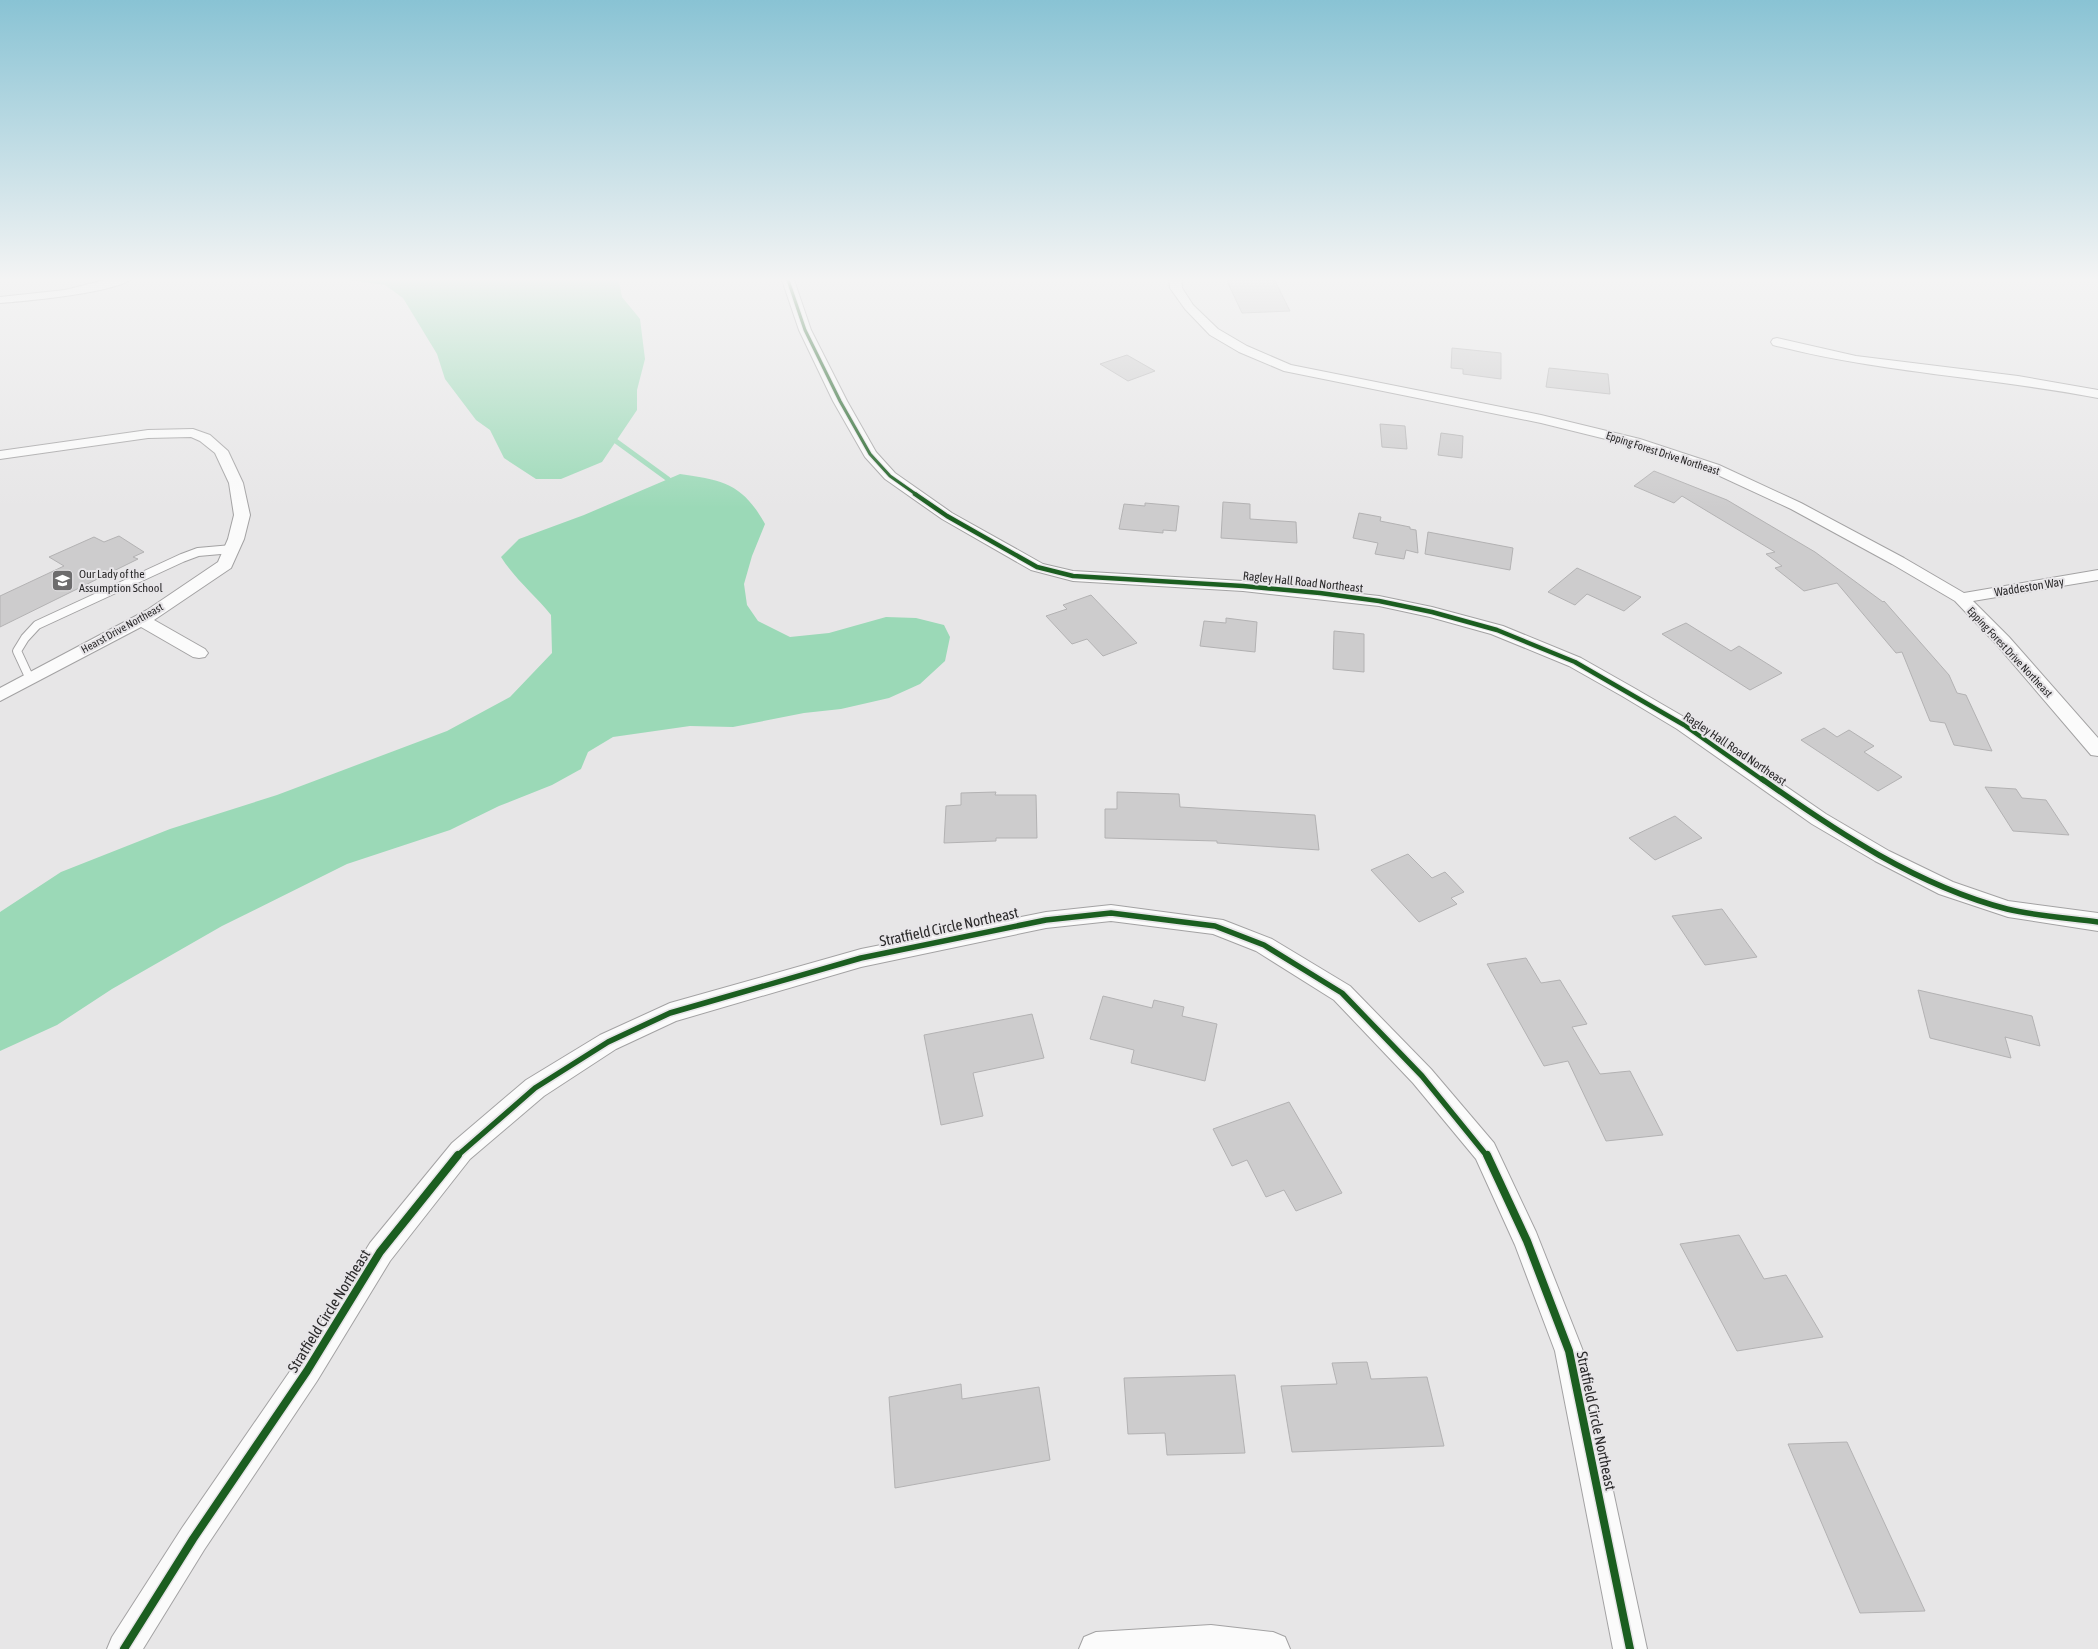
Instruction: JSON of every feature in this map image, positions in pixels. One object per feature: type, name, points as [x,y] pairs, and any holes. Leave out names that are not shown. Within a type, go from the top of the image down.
[{"type":"street","name":"Ragley Hall Road Northeast","points":[[817,354],[840,401],[870,454],[890,476],[947,516],[1037,567],[1073,576],[1243,586],[1379,601],[1432,612],[1497,630],[1575,662],[1628,692],[1684,725],[1819,819],[1882,856],[1946,888],[2008,909],[2098,922]]},
{"type":"street","name":"Epping Forest Drive Northeast","points":[[1254,354],[1288,368],[1583,429],[1635,442],[1714,468],[1796,506],[1898,561],[1961,598],[2003,641],[2098,750]]},
{"type":"street","points":[[1821,354],[1894,367],[2025,381],[2098,394]]},
{"type":"street","name":"Hearst Drive Northeast","points":[[0,455],[148,434],[193,433],[204,438],[220,451],[236,483],[242,515],[225,565],[141,620],[0,695]]},
{"type":"street","name":"Waddeston Way","points":[[1961,598],[2098,575]]},
{"type":"street","points":[[141,620],[199,653]]},
{"type":"street","name":"Stratfield Circle Northeast","points":[[124,1649],[193,1539],[307,1371],[380,1252],[462,1151],[534,1088],[608,1042],[670,1013],[861,958],[1046,920],[1111,914],[1216,926],[1264,945],[1342,993],[1422,1076],[1485,1151],[1527,1241],[1569,1351],[1630,1649]]},
{"type":"street","points":[[1096,1649],[1211,1642],[1273,1649]]},
{"type":"lane","points":[[30,679],[17,651],[24,638],[36,626],[182,558],[198,552],[232,548]]},
{"type":"shaded area","points":[[437,354],[644,354],[645,359],[637,390],[637,410],[602,462],[561,479],[536,479],[504,458],[490,430],[476,420],[445,379]]},
{"type":"shaded area","points":[[680,474],[708,479],[730,486],[748,500],[765,524],[752,556],[744,584],[747,605],[758,621],[790,637],[829,633],[886,617],[916,618],[944,625],[950,637],[945,661],[920,684],[889,698],[841,709],[804,713],[733,727],[690,726],[613,737],[588,752],[581,769],[552,785],[499,806],[450,830],[347,864],[222,926],[112,989],[57,1025],[0,1051],[0,912],[61,872],[170,829],[277,795],[447,731],[510,697],[552,653],[551,615],[512,573],[501,557],[519,539],[584,515]]},
{"type":"building","points":[[1452,354],[1501,354],[1501,379],[1463,374],[1463,369],[1451,368]]},
{"type":"building","points":[[1127,355],[1155,371],[1128,381],[1100,364]]},
{"type":"building","points":[[1549,368],[1608,374],[1610,394],[1546,387]]},
{"type":"building","points":[[1380,424],[1405,426],[1407,449],[1382,447]]},
{"type":"building","points":[[1441,433],[1463,436],[1462,458],[1438,455]]},
{"type":"building","points":[[1654,471],[1727,500],[1815,552],[1884,601],[1949,675],[1957,693],[1966,695],[1992,751],[1954,745],[1945,723],[1930,721],[1902,652],[1896,653],[1837,583],[1804,591],[1775,568],[1782,566],[1766,554],[1775,552],[1682,496],[1674,503],[1634,486]]},
{"type":"building","points":[[1223,502],[1250,504],[1250,519],[1296,522],[1297,543],[1221,538]]},
{"type":"building","points":[[1145,503],[1179,506],[1176,531],[1163,530],[1163,533],[1119,529],[1124,504],[1145,506]]},
{"type":"building","points":[[1359,513],[1381,517],[1380,521],[1416,530],[1418,553],[1406,550],[1404,559],[1375,554],[1378,543],[1353,538]]},
{"type":"building","points":[[1428,532],[1513,548],[1510,570],[1425,554]]},
{"type":"building","name":"Our Lady of the Assumption School","points":[[119,536],[144,552],[133,557],[138,559],[0,627],[0,596],[64,566],[49,557],[94,537],[104,542]]},
{"type":"building","points":[[1577,568],[1641,597],[1624,611],[1587,594],[1575,605],[1548,592]]},
{"type":"building","points":[[1091,595],[1137,643],[1103,656],[1087,639],[1072,644],[1046,616],[1067,609],[1063,605]]},
{"type":"building","points":[[1226,618],[1257,622],[1255,652],[1200,646],[1204,621],[1226,623]]},
{"type":"building","points":[[1686,623],[1731,651],[1739,646],[1782,673],[1750,690],[1662,634]]},
{"type":"building","points":[[1334,631],[1364,634],[1364,672],[1333,669]]},
{"type":"building","points":[[1824,728],[1837,737],[1849,730],[1874,746],[1864,752],[1902,777],[1878,791],[1801,740]]},
{"type":"building","points":[[1985,787],[2016,789],[2022,798],[2046,800],[2069,835],[2013,831]]},
{"type":"building","points":[[996,792],[995,795],[1036,795],[1037,838],[996,838],[996,841],[944,843],[946,806],[961,805],[961,793]]},
{"type":"building","points":[[1117,792],[1179,794],[1180,807],[1315,815],[1319,850],[1217,843],[1217,841],[1105,838],[1105,809],[1117,809]]},
{"type":"building","points":[[1675,816],[1702,838],[1655,860],[1629,838]]},
{"type":"building","points":[[1408,854],[1432,878],[1445,872],[1464,892],[1451,898],[1457,904],[1419,922],[1371,870]]},
{"type":"building","points":[[1722,909],[1757,957],[1705,965],[1672,916]]},
{"type":"building","points":[[1526,958],[1541,983],[1560,980],[1587,1024],[1572,1027],[1600,1074],[1630,1071],[1663,1135],[1606,1141],[1568,1061],[1544,1066],[1487,964]]},
{"type":"building","points":[[1918,990],[2032,1016],[2040,1046],[2005,1037],[2011,1058],[1930,1038]]},
{"type":"building","points":[[1103,996],[1152,1008],[1154,1000],[1184,1007],[1182,1016],[1217,1024],[1205,1081],[1131,1063],[1134,1050],[1090,1039]]},
{"type":"building","points":[[1032,1014],[1044,1058],[973,1073],[983,1116],[941,1125],[924,1035]]},
{"type":"building","points":[[1289,1102],[1342,1193],[1296,1211],[1284,1190],[1266,1197],[1247,1160],[1232,1166],[1213,1129]]},
{"type":"building","points":[[1739,1235],[1764,1279],[1786,1275],[1823,1337],[1737,1351],[1680,1244]]},
{"type":"building","points":[[1367,1362],[1371,1379],[1427,1377],[1444,1446],[1292,1452],[1281,1386],[1337,1384],[1332,1363]]},
{"type":"building","points":[[1235,1375],[1245,1453],[1167,1455],[1165,1433],[1128,1434],[1124,1378]]},
{"type":"building","points":[[961,1384],[962,1399],[1039,1387],[1050,1460],[895,1488],[889,1397]]},
{"type":"building","points":[[1847,1442],[1925,1611],[1860,1613],[1788,1444]]},
{"type":"waterway","points":[[613,439],[668,479]]},
{"type":"cycle path","points":[[817,354],[840,401],[870,454],[890,476],[947,516],[1037,567],[1073,576],[1243,586],[1379,601],[1432,612],[1497,630],[1575,662],[1628,692],[1684,725],[1819,819],[1882,856],[1946,888],[2008,909],[2098,922]]},
{"type":"cycle path","points":[[124,1649],[193,1539],[307,1371],[380,1252],[461,1151],[535,1088],[608,1042],[670,1013],[861,958],[1046,920],[1111,913],[1215,926],[1264,945],[1342,993],[1422,1076],[1485,1151],[1527,1241],[1569,1351],[1630,1649]]},
{"type":"place","name":"Our Lady of the Assumption School","points":[[63,581]]}]
